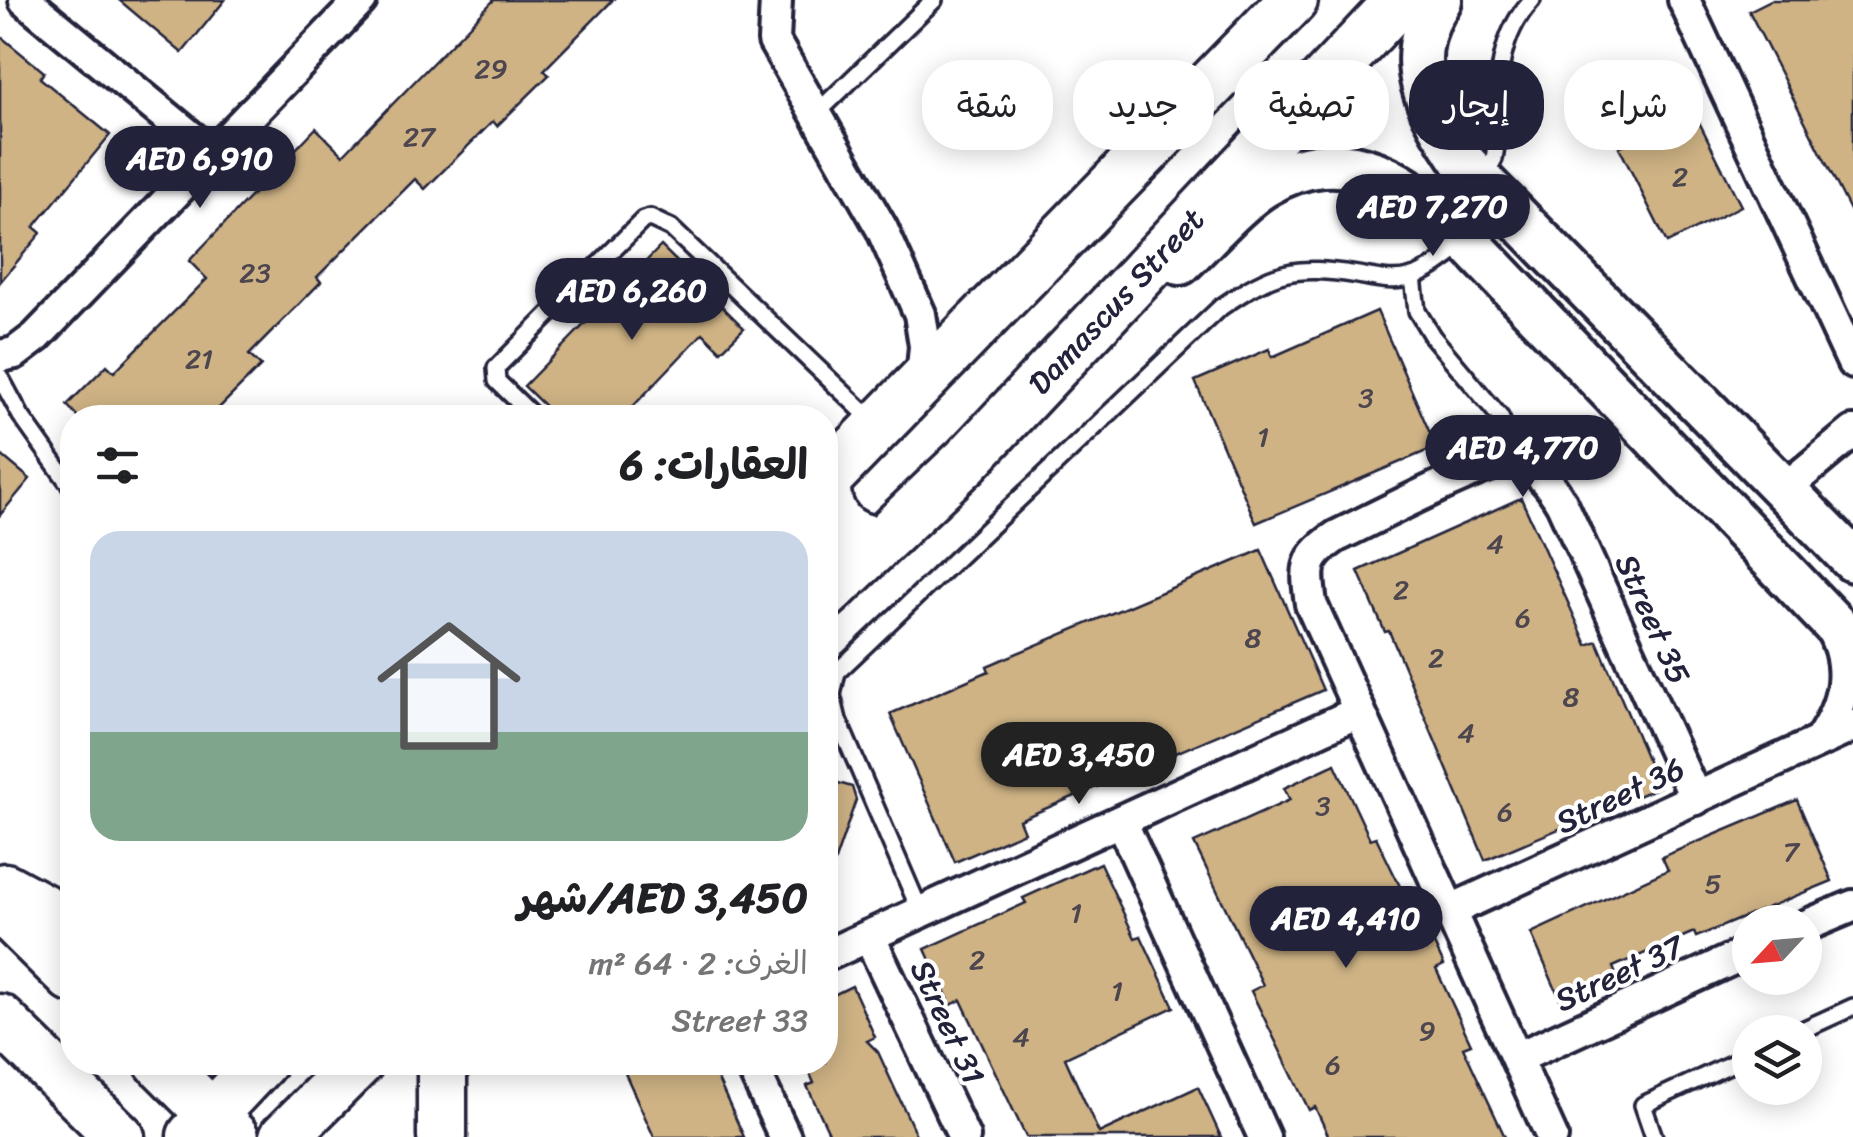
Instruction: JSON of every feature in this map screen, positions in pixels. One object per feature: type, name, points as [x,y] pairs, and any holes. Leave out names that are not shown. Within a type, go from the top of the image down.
[{"type":"main road","points":[[838,468],[1292,0]]},
{"type":"main road","name":"Damascus Street","points":[[838,582],[966,460],[1400,0]]},
{"type":"main road","points":[[838,524],[864,540],[880,540]]},
{"type":"main road","points":[[0,886],[60,918]]},
{"type":"main road","points":[[0,907],[60,966]]},
{"type":"main road","points":[[0,1019],[120,1137]]},
{"type":"main road","points":[[169,1075],[213,1130],[253,1075]]},
{"type":"main road","points":[[284,1137],[346,1075]]},
{"type":"main road","points":[[442,1075],[442,1137]]},
{"type":"street","points":[[25,0],[213,155]]},
{"type":"street","points":[[0,356],[15,353],[36,337],[361,0]]},
{"type":"street","points":[[776,0],[774,41],[882,229],[920,314],[925,346],[922,380]]},
{"type":"street","points":[[1440,0],[1424,23],[1418,65],[1429,102],[1445,135],[1481,182],[1853,560]]},
{"type":"street","points":[[1684,0],[1853,363]]},
{"type":"street","points":[[966,460],[1263,186],[1311,164],[1343,164],[1403,186],[1456,230],[1853,644]]},
{"type":"street","points":[[1456,230],[1439,207],[1439,194],[1457,176],[1470,176],[1481,182]]},
{"type":"street","points":[[1557,335],[1571,337],[1590,327],[1594,316],[1590,292]]},
{"type":"street","points":[[1601,380],[1596,356],[1602,344],[1612,337],[1637,338]]},
{"type":"street","points":[[1784,488],[1853,432]]},
{"type":"street","points":[[1510,460],[1483,468],[1336,536],[1317,549],[1307,566],[1311,604],[1552,1137]]},
{"type":"street","name":"Street 35","points":[[1510,460],[1548,480],[1562,504],[1696,799]]},
{"type":"street","points":[[1820,611],[1840,641],[1846,676],[1840,710],[1820,740]]},
{"type":"street","points":[[838,950],[1358,712]]},
{"type":"street","name":"Street 36","points":[[1449,911],[1853,726]]},
{"type":"street","points":[[1121,821],[1264,1137]]},
{"type":"street","points":[[1822,919],[1853,906]]},
{"type":"street","name":"Street 31","points":[[869,936],[964,1137]]},
{"type":"street","name":"Street 37","points":[[1516,1058],[1732,959]]},
{"type":"street","points":[[756,1075],[785,1137]]},
{"type":"lane","points":[[817,114],[934,0]]},
{"type":"lane","points":[[1481,182],[1489,171],[1496,146],[1500,62],[1509,34],[1532,0]]},
{"type":"lane","points":[[522,405],[498,382],[496,368],[643,220],[650,218],[670,228],[878,426]]},
{"type":"lane","points":[[1456,230],[1413,277],[1412,296],[1432,336],[1500,418],[1509,437],[1510,460]]},
{"type":"lane","points":[[838,671],[1234,298],[1259,280],[1289,271],[1322,270],[1381,279],[1413,277]]},
{"type":"lane","points":[[0,377],[21,416],[60,471]]},
{"type":"lane","points":[[838,720],[921,912]]},
{"type":"lane","points":[[1822,1021],[1853,1007]]},
{"type":"lane","points":[[1654,1137],[1642,1105],[1732,1063]]},
{"type":"building","points":[[119,0],[225,0],[182,53]]},
{"type":"building","points":[[494,0],[613,0],[544,70],[549,75],[497,126],[493,121],[425,189],[415,179],[317,277],[321,282],[249,355],[261,366],[222,405],[67,405],[107,365],[114,372],[207,279],[189,261],[316,128],[343,155]]},
{"type":"building","points":[[1771,0],[1853,0],[1853,216],[1749,11]]},
{"type":"building","points":[[0,36],[44,72],[40,78],[110,135],[34,227],[41,233],[0,282]]},
{"type":"building","points":[[1703,130],[1741,206],[1667,243],[1620,150],[1703,150]]},
{"type":"building","points":[[661,246],[744,328],[721,351],[703,333],[634,405],[544,405],[524,386]]},
{"type":"building","points":[[1377,311],[1436,447],[1256,523],[1195,381],[1269,349],[1272,357]]},
{"type":"building","points":[[0,454],[30,479],[0,515]]},
{"type":"building","points":[[1521,498],[1587,645],[1597,641],[1659,787],[1485,860],[1389,631],[1385,632],[1358,571]]},
{"type":"building","points":[[1261,550],[1323,690],[1019,820],[1024,832],[955,862],[890,714],[989,671],[987,666]]},
{"type":"building","points":[[1335,764],[1370,839],[1376,837],[1444,965],[1436,969],[1471,1044],[1463,1047],[1505,1137],[1329,1137],[1315,1107],[1309,1110],[1251,991],[1263,985],[1194,843],[1290,800],[1284,788]]},
{"type":"building","points":[[838,783],[852,787],[856,800],[838,852]]},
{"type":"building","points":[[1797,800],[1832,881],[1774,905],[1732,905],[1732,922],[1696,937],[1694,932],[1613,967],[1617,977],[1561,1001],[1531,933],[1668,870],[1662,857]]},
{"type":"building","points":[[1100,863],[1135,938],[1141,936],[1174,1007],[1065,1058],[1099,1133],[1198,1087],[1221,1137],[1026,1137],[961,1000],[951,1005],[925,949],[1026,903],[1023,898]]},
{"type":"building","points":[[852,986],[875,1037],[867,1041],[878,1052],[917,1137],[831,1137],[807,1086],[814,1083],[811,1075],[838,1075],[838,993]]},
{"type":"building","points":[[626,1075],[716,1075],[744,1137],[654,1137]]}]
